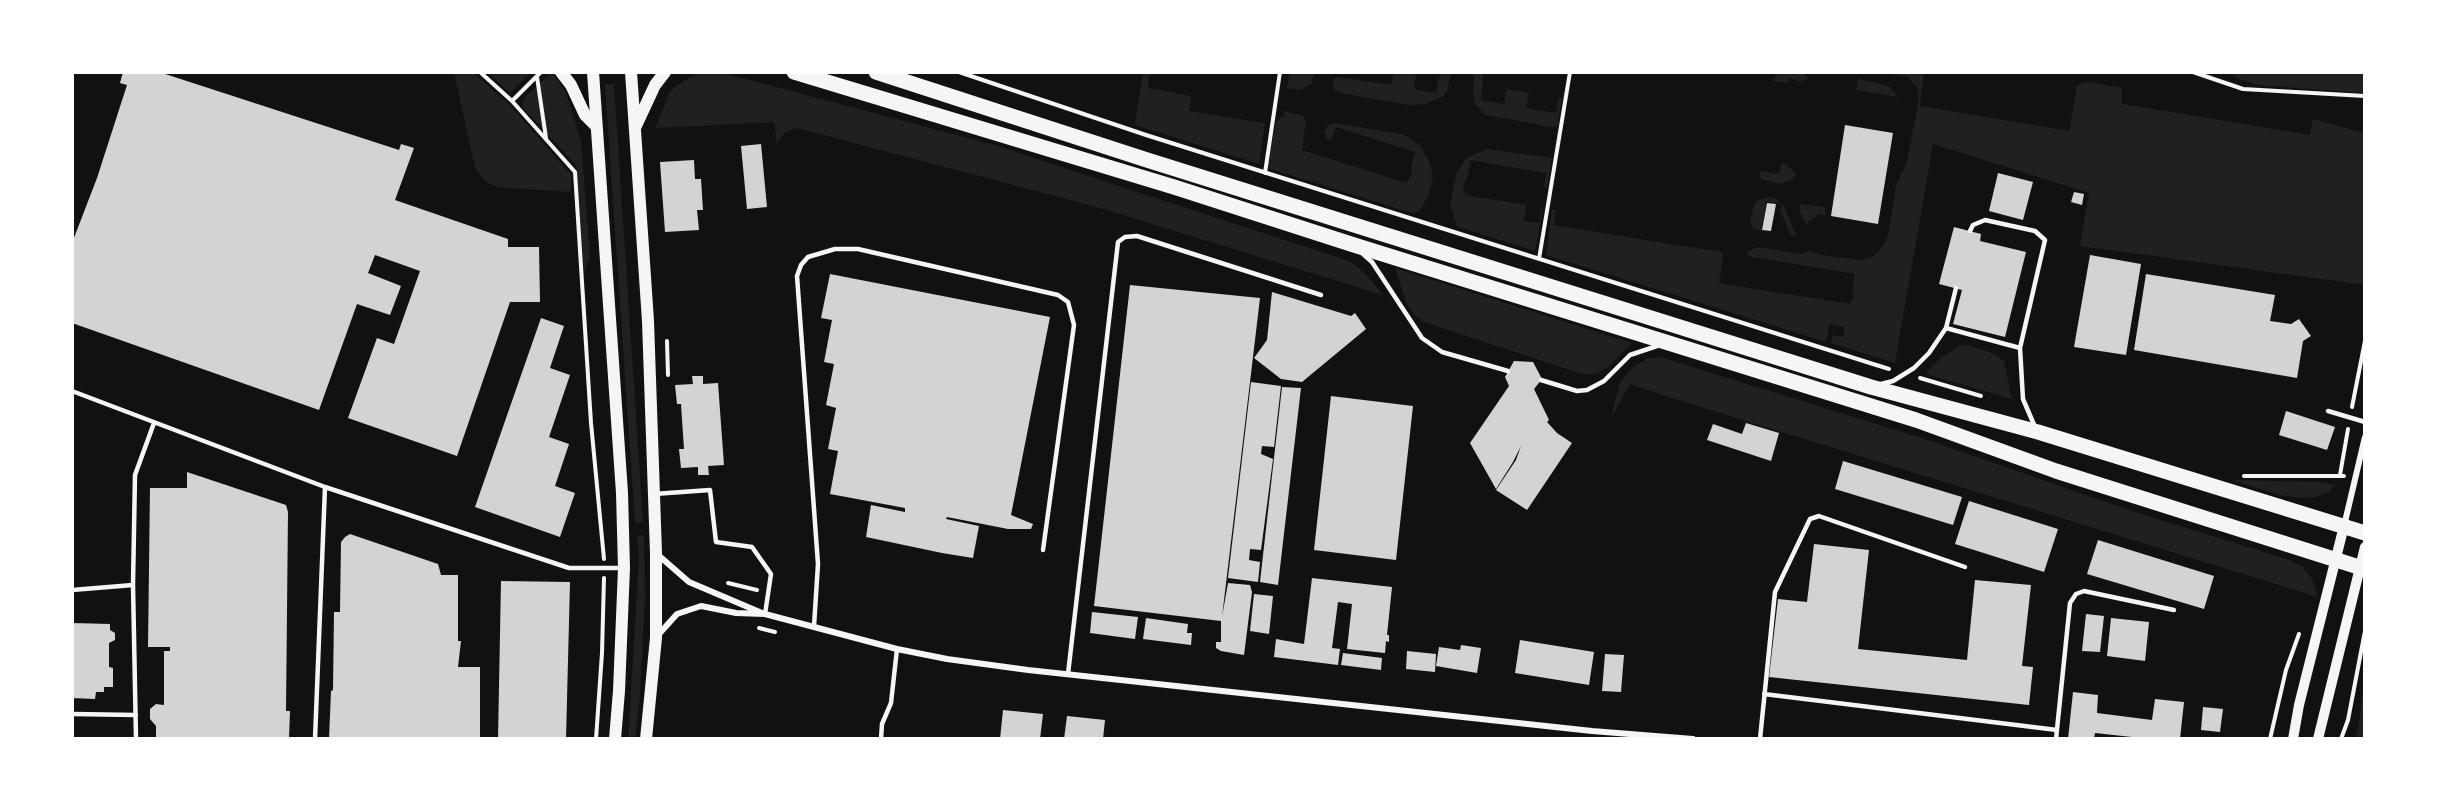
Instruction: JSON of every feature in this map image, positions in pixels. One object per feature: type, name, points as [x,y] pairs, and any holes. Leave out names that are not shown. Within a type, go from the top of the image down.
[{"type":"main road","points":[[561,72],[571,85],[585,115],[596,126]]},
{"type":"main road","points":[[593,72],[620,446],[624,568],[615,739]]},
{"type":"main road","points":[[631,72],[648,321],[656,554],[656,638],[645,739]]},
{"type":"main road","points":[[634,129],[655,85],[665,72]]},
{"type":"main road","points":[[794,72],[1174,187],[1354,246],[1916,420],[2056,471],[2362,568]]},
{"type":"main road","points":[[876,72],[1158,164],[1871,387],[2038,432],[2365,533]]},
{"type":"street","points":[[2293,739],[2299,705],[2365,437]]},
{"type":"street","points":[[2318,739],[2362,568],[2365,547]]},
{"type":"street","points":[[656,554],[689,582],[741,602],[765,615]]},
{"type":"street","points":[[656,638],[664,625],[677,614],[700,606],[736,613],[765,615],[897,649],[947,659],[1068,675],[1592,731],[1693,739]]},
{"type":"street","points":[[1592,731],[1593,739]]},
{"type":"lane","points":[[1970,231],[1973,225],[1985,220],[2035,231],[2045,240],[2020,348],[2023,399],[2026,410],[2038,432]]},
{"type":"lane","points":[[1068,675],[1118,242],[1125,237],[1137,236],[1322,295]]},
{"type":"lane","points":[[1354,246],[1372,262],[1422,338],[1442,352],[1508,371]]},
{"type":"lane","points":[[814,626],[818,564],[797,276],[801,264],[808,257],[835,249],[858,249],[1058,295],[1068,302],[1074,325],[1043,550]]},
{"type":"lane","points":[[1871,387],[1893,381],[1905,374],[1929,353],[1946,328],[1956,288]]},
{"type":"lane","points":[[1946,328],[2020,348]]},
{"type":"lane","points":[[1541,380],[1577,391],[1587,390],[1604,381],[1630,355],[1650,347],[1670,344]]},
{"type":"lane","points":[[72,392],[325,487],[569,568],[624,568]]},
{"type":"lane","points":[[2328,411],[2365,422]]},
{"type":"lane","points":[[136,739],[133,585],[135,475],[154,423]]},
{"type":"lane","points":[[315,739],[325,487]]},
{"type":"lane","points":[[653,494],[711,490],[716,542],[752,547],[771,574],[765,615]]},
{"type":"lane","points":[[1760,739],[1774,592],[1810,519],[1819,516],[1965,567]]},
{"type":"lane","points":[[72,590],[133,585]]},
{"type":"lane","points":[[2056,739],[2070,603],[2076,594],[2084,591],[2174,610]]},
{"type":"lane","points":[[881,739],[882,724],[891,703],[897,649]]},
{"type":"lane","points":[[1764,694],[2057,730]]},
{"type":"lane","points":[[72,714],[136,716]]},
{"type":"path","points":[[480,72],[512,101],[575,172],[591,423],[604,569],[602,653],[596,739]]},
{"type":"path","points":[[959,72],[1265,173],[1982,397]]},
{"type":"path","points":[[1265,173],[1280,72]]},
{"type":"path","points":[[1539,259],[1570,72]]},
{"type":"path","points":[[2193,72],[2243,89],[2365,96]]},
{"type":"path","points":[[512,101],[539,74]]},
{"type":"path","points":[[539,74],[546,139]]},
{"type":"path","points":[[2232,476],[2324,477],[2340,475]]},
{"type":"path","points":[[756,628],[779,633]]},
{"type":"path","points":[[2341,739],[2348,720],[2365,631]]},
{"type":"path","points":[[2270,739],[2287,670]]},
{"type":"shaded area","points":[[454,72],[472,72],[510,105],[571,175],[571,192],[497,187],[485,181],[475,168]]},
{"type":"shaded area","points":[[487,72],[531,72],[510,93]]},
{"type":"shaded area","points":[[552,72],[566,93],[581,141],[590,257],[584,273],[576,165],[522,107],[524,98]]},
{"type":"shaded area","points":[[1143,72],[1150,72],[1148,88],[1191,96],[1189,111],[1265,123],[1259,164],[1135,125]]},
{"type":"shaded area","points":[[1290,72],[1314,74],[1311,84],[1300,90],[1287,88]]},
{"type":"shaded area","points":[[1394,72],[1416,74],[1414,89],[1436,93],[1442,72],[1451,72],[1447,92],[1442,97],[1425,104],[1409,105],[1341,93],[1335,91],[1333,85],[1336,77],[1391,85]]},
{"type":"shaded area","points":[[1474,72],[1483,72],[1481,100],[1504,104],[1507,89],[1529,93],[1526,108],[1556,113],[1559,98],[1562,98],[1557,128],[1485,115],[1475,103]]},
{"type":"shaded area","points":[[1778,72],[1801,72],[1808,78],[1801,82],[1789,78],[1788,83],[1773,81]]},
{"type":"shaded area","points":[[1880,72],[1924,73],[1920,106],[2069,131],[2077,86],[2085,82],[2122,88],[2122,104],[2310,135],[2313,119],[2365,133],[2365,285],[2080,246],[2089,193],[1933,144],[1895,363],[1831,343],[1833,335],[1843,337],[1845,328],[1830,324],[1826,342],[1546,255],[1552,209],[1556,210],[1554,225],[1721,252],[1723,256],[1719,283],[1850,304],[1854,297],[1852,290],[1855,274],[1750,257],[1747,252],[1758,247],[1803,254],[1808,250],[1822,255],[1860,260],[1872,257],[1883,247],[1888,235],[1896,185],[1907,163],[1919,97],[1917,87],[1908,77]]},
{"type":"shaded area","points":[[2231,72],[2365,72],[2365,93],[2258,85],[2236,78]]},
{"type":"shaded area","points":[[700,73],[723,73],[998,146],[1349,261],[1364,272],[1383,295],[1097,207],[797,128],[784,133],[777,144],[774,122],[655,128],[671,90]]},
{"type":"shaded area","points":[[1858,79],[1889,86],[1898,97],[1856,90]]},
{"type":"shaded area","points":[[614,84],[643,522],[635,523],[605,85]]},
{"type":"shaded area","points":[[1284,111],[1303,116],[1306,120],[1302,150],[1406,183],[1412,174],[1411,166],[1415,152],[1336,127],[1331,141],[1326,138],[1324,132],[1328,125],[1335,123],[1402,134],[1420,145],[1430,164],[1433,177],[1428,196],[1421,209],[1415,214],[1270,169],[1268,166],[1276,122],[1284,116]]},
{"type":"shaded area","points":[[1487,149],[1552,158],[1547,188],[1544,187],[1546,173],[1471,160],[1463,188],[1466,195],[1526,205],[1524,221],[1539,223],[1541,208],[1543,208],[1535,251],[1458,227],[1455,221],[1450,203],[1457,172],[1466,158]]},
{"type":"shaded area","points":[[1782,162],[1796,173],[1793,179],[1781,184],[1761,179],[1759,171],[1779,174]]},
{"type":"shaded area","points":[[1775,198],[1782,204],[1766,201],[1761,231],[1753,229],[1750,222],[1754,205],[1758,200]]},
{"type":"shaded area","points":[[1782,204],[1796,236],[1790,234],[1780,210]]},
{"type":"shaded area","points":[[1800,204],[1826,207],[1825,216],[1819,214],[1806,224],[1800,212]]},
{"type":"shaded area","points":[[1395,268],[1632,343],[1608,367],[1596,374],[1582,374],[1424,322],[1416,317],[1406,302]]},
{"type":"shaded area","points":[[1968,345],[1995,354],[2004,361],[2012,399],[1925,374],[1942,357],[1959,346]]},
{"type":"shaded area","points":[[1660,357],[1928,440],[2135,512],[2290,560],[2303,567],[2312,579],[2318,597],[1630,384],[1611,418],[1620,382],[1633,367],[1646,359]]},
{"type":"shaded area","points":[[2232,480],[2320,482],[2336,485],[2328,492],[2316,497],[2302,498],[2280,495]]},
{"type":"shaded area","points":[[644,535],[645,598],[640,696],[635,739],[628,739],[639,560],[637,536]]},
{"type":"shaded area","points":[[2365,664],[2365,739],[2355,739],[2359,724]]},
{"type":"building","points":[[123,72],[159,72],[399,150],[401,144],[414,148],[395,200],[508,239],[508,247],[539,247],[540,302],[510,302],[457,456],[348,418],[377,338],[394,344],[420,271],[375,255],[368,273],[401,286],[390,315],[357,304],[319,410],[72,323],[72,243],[97,178],[127,85],[120,83]]},
{"type":"building","points":[[1845,125],[1893,133],[1878,224],[1831,216]]},
{"type":"building","points":[[761,144],[767,207],[747,209],[741,146]]},
{"type":"building","points":[[694,160],[695,179],[701,179],[703,210],[697,210],[699,230],[665,232],[660,162]]},
{"type":"building","points":[[1998,173],[2033,182],[2023,220],[1989,211]]},
{"type":"building","points":[[2074,192],[2084,194],[2082,205],[2071,202]]},
{"type":"building","points":[[1767,203],[1776,204],[1771,231],[1762,230]]},
{"type":"building","points":[[1954,227],[1981,234],[1980,241],[2026,252],[2005,337],[1953,324],[1962,290],[1939,284]]},
{"type":"building","points":[[2090,255],[2141,264],[2126,355],[2074,347]]},
{"type":"building","points":[[830,274],[1050,317],[1011,515],[1033,524],[1031,529],[1008,529],[947,517],[946,519],[979,526],[973,558],[942,553],[866,537],[871,505],[905,512],[905,508],[830,494],[838,451],[828,449],[836,408],[826,405],[834,364],[824,362],[832,320],[821,318]]},
{"type":"building","points":[[2146,274],[2275,295],[2270,321],[2291,324],[2299,319],[2311,336],[2303,341],[2297,378],[2134,350]]},
{"type":"building","points":[[1130,285],[1260,298],[1222,617],[1228,583],[1250,585],[1252,592],[1244,655],[1216,648],[1216,642],[1221,642],[1221,621],[1094,606]]},
{"type":"building","points":[[1272,292],[1351,316],[1355,313],[1366,329],[1302,382],[1281,379],[1254,358],[1267,340]]},
{"type":"building","points":[[541,318],[564,326],[550,368],[570,375],[549,437],[569,444],[555,486],[575,493],[560,537],[475,507]]},
{"type":"building","points":[[1514,361],[1533,362],[1542,379],[1534,389],[1549,420],[1547,422],[1557,433],[1572,443],[1527,510],[1496,490],[1516,460],[1521,446],[1496,489],[1470,443],[1509,386],[1505,377]]},
{"type":"building","points":[[692,376],[703,376],[703,384],[718,383],[724,465],[708,466],[709,475],[698,475],[698,467],[681,468],[679,449],[684,449],[681,404],[677,404],[675,385],[693,384]]},
{"type":"building","points":[[1251,382],[1281,386],[1274,447],[1262,446],[1261,454],[1273,459],[1261,550],[1250,549],[1249,560],[1260,562],[1258,582],[1228,578]]},
{"type":"building","points":[[1282,387],[1301,388],[1278,585],[1260,582]]},
{"type":"building","points":[[1331,396],[1413,406],[1396,560],[1314,550]]},
{"type":"building","points":[[2286,411],[2335,427],[2327,450],[2279,435]]},
{"type":"building","points":[[1746,423],[1779,433],[1771,461],[1707,440],[1713,424],[1742,434]]},
{"type":"building","points":[[1843,461],[1962,497],[1953,525],[1835,489]]},
{"type":"building","points":[[187,472],[286,505],[288,512],[286,711],[290,711],[289,739],[156,739],[156,726],[150,719],[150,709],[156,704],[164,705],[164,651],[170,651],[170,647],[148,647],[150,488],[187,488]]},
{"type":"building","points":[[1969,501],[2058,529],[2044,572],[1955,544]]},
{"type":"building","points":[[350,534],[438,564],[441,575],[458,575],[458,641],[461,641],[458,667],[480,667],[480,739],[329,739],[331,691],[333,690],[334,612],[340,612],[341,542]]},
{"type":"building","points":[[2098,540],[2214,576],[2204,609],[2087,574]]},
{"type":"building","points":[[1814,544],[1869,550],[1858,649],[1967,660],[1975,580],[2031,585],[2022,666],[2033,667],[2029,705],[1769,677],[1778,599],[1807,602]]},
{"type":"building","points":[[1312,578],[1392,587],[1387,635],[1389,635],[1389,642],[1386,641],[1385,653],[1347,649],[1352,604],[1338,602],[1332,648],[1340,649],[1338,665],[1274,657],[1276,639],[1304,644]]},
{"type":"building","points":[[501,581],[570,582],[566,739],[498,739]]},
{"type":"building","points":[[1254,594],[1273,596],[1269,634],[1250,631]]},
{"type":"building","points":[[1092,612],[1138,617],[1135,639],[1090,633]]},
{"type":"building","points":[[2086,614],[2104,616],[2100,652],[2082,651]]},
{"type":"building","points":[[1146,618],[1188,624],[1187,633],[1192,633],[1191,645],[1143,639]]},
{"type":"building","points":[[2111,618],[2149,622],[2145,661],[2107,656]]},
{"type":"building","points":[[72,623],[110,624],[110,630],[115,633],[115,640],[109,643],[109,667],[113,668],[113,687],[104,687],[104,692],[96,692],[95,699],[72,698]]},
{"type":"building","points":[[1520,640],[1594,652],[1589,685],[1515,673]]},
{"type":"building","points":[[1461,645],[1481,648],[1477,673],[1436,666],[1439,647],[1460,650]]},
{"type":"building","points":[[1407,651],[1436,654],[1435,672],[1406,669]]},
{"type":"building","points":[[1343,653],[1382,658],[1381,670],[1341,665]]},
{"type":"building","points":[[1605,654],[1624,655],[1621,692],[1602,691]]},
{"type":"building","points":[[2073,692],[2098,695],[2097,713],[2152,720],[2155,699],[2184,702],[2180,739],[2150,739],[2095,733],[2094,739],[2068,739]]},
{"type":"building","points":[[2203,707],[2223,709],[2220,732],[2201,730]]},
{"type":"building","points":[[1003,710],[1043,714],[1040,739],[1000,739]]},
{"type":"building","points":[[1067,716],[1105,720],[1103,739],[1064,739]]}]
